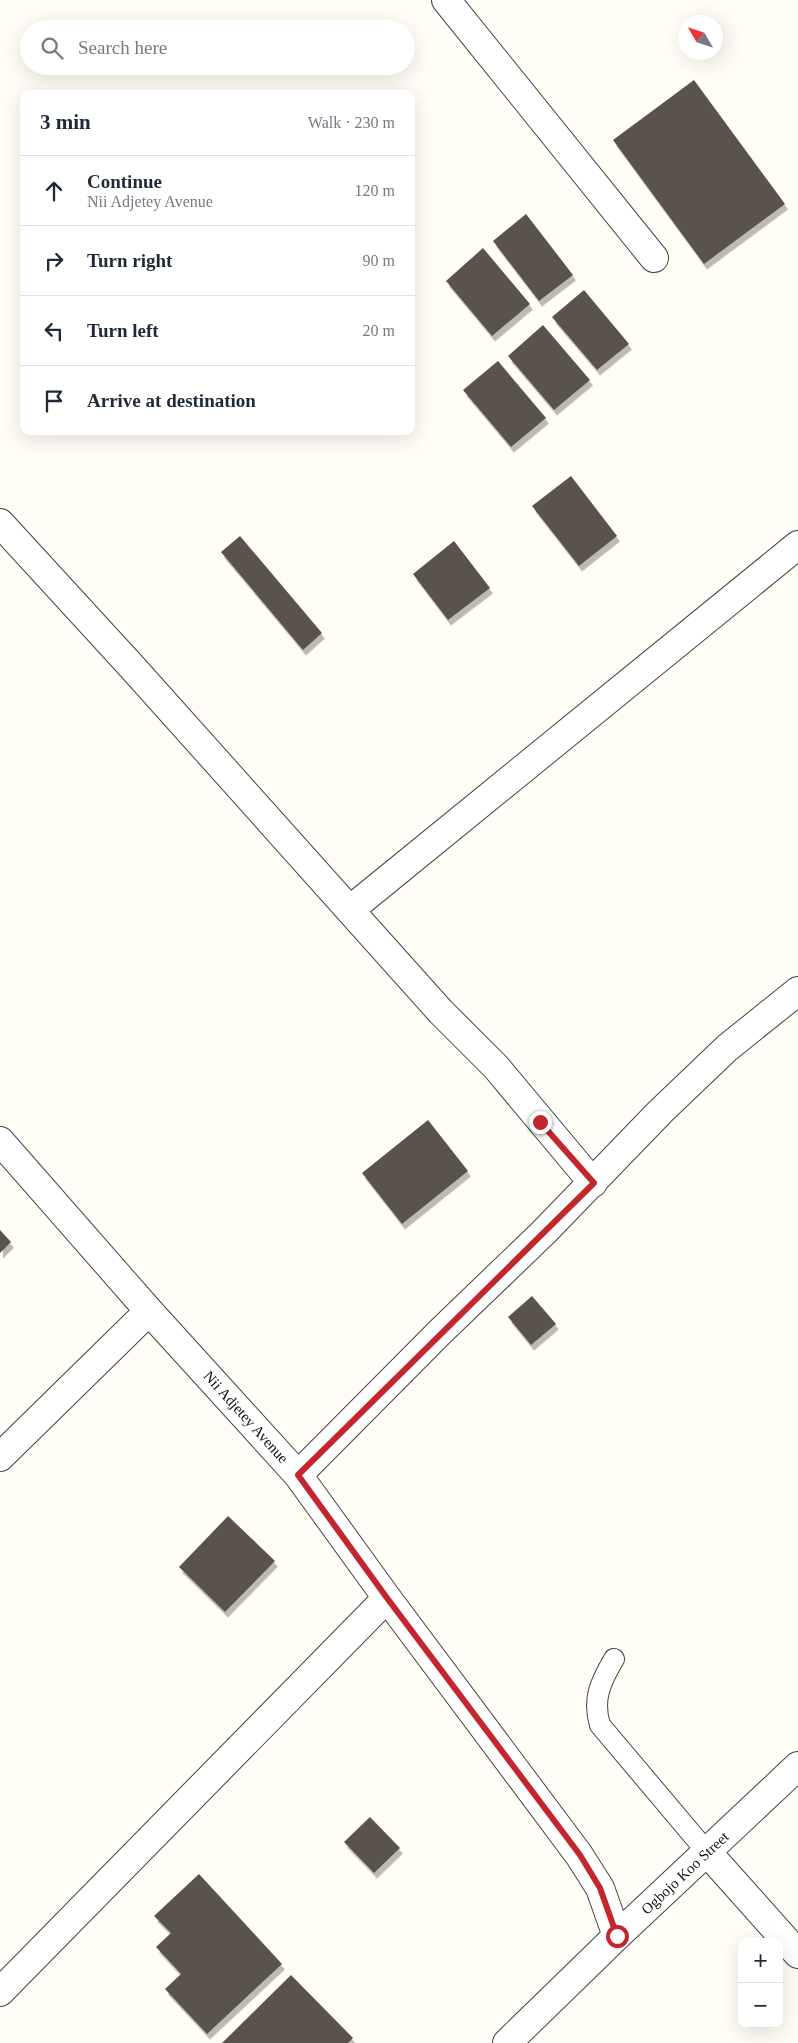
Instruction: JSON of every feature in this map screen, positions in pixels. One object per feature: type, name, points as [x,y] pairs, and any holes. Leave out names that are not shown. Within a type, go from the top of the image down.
[{"type":"street","points":[[446,0],[654,258]]},
{"type":"street","points":[[0,523],[351,909],[441,1012],[496,1067],[594,1183]]},
{"type":"street","points":[[351,909],[798,545]]},
{"type":"street","points":[[298,1475],[415,1357],[594,1183],[660,1112],[727,1048],[798,991]]},
{"type":"street","name":"Nii Adjetey Avenue","points":[[0,1141],[149,1311],[298,1475],[387,1598],[580,1855],[600,1888],[617,1936]]},
{"type":"street","points":[[0,1457],[149,1311]]},
{"type":"street","points":[[0,1992],[387,1598]]},
{"type":"street","name":"Ogbojo Koo Street","points":[[508,2043],[617,1936],[798,1766]]},
{"type":"street","points":[[707,1852],[798,1954]]},
{"type":"lane","points":[[614,1659],[599,1686],[597,1714],[600,1725],[707,1852]]},
{"type":"building","points":[[694,80],[785,204],[704,264],[613,140]]},
{"type":"building","points":[[526,214],[573,275],[539,301],[493,241]]},
{"type":"building","points":[[483,248],[530,304],[492,336],[446,281]]},
{"type":"building","points":[[584,290],[629,344],[597,370],[552,317]]},
{"type":"building","points":[[543,325],[590,380],[554,410],[508,356]]},
{"type":"building","points":[[498,361],[546,418],[511,447],[463,390]]},
{"type":"building","points":[[571,476],[617,536],[579,566],[532,506]]},
{"type":"building","points":[[240,536],[322,633],[303,650],[221,552]]},
{"type":"building","points":[[454,541],[490,588],[448,620],[413,574]]},
{"type":"building","points":[[428,1120],[468,1171],[402,1224],[362,1173]]},
{"type":"building","points":[[0,1230],[11,1242],[0,1253]]},
{"type":"building","points":[[532,1296],[556,1324],[531,1345],[508,1317]]},
{"type":"building","points":[[228,1516],[275,1561],[225,1612],[179,1567]]},
{"type":"building","points":[[370,1817],[400,1848],[374,1873],[344,1842]]},
{"type":"building","points":[[199,1874],[282,1964],[207,2034],[165,1989],[181,1974],[156,1947],[171,1933],[154,1916]]},
{"type":"building","points":[[291,1975],[353,2038],[348,2043],[222,2043]]},
{"type":"route","points":[[540,1122],[594,1183],[440,1332],[330,1445],[298,1475],[387,1598],[580,1855],[600,1888],[617,1936]]}]
